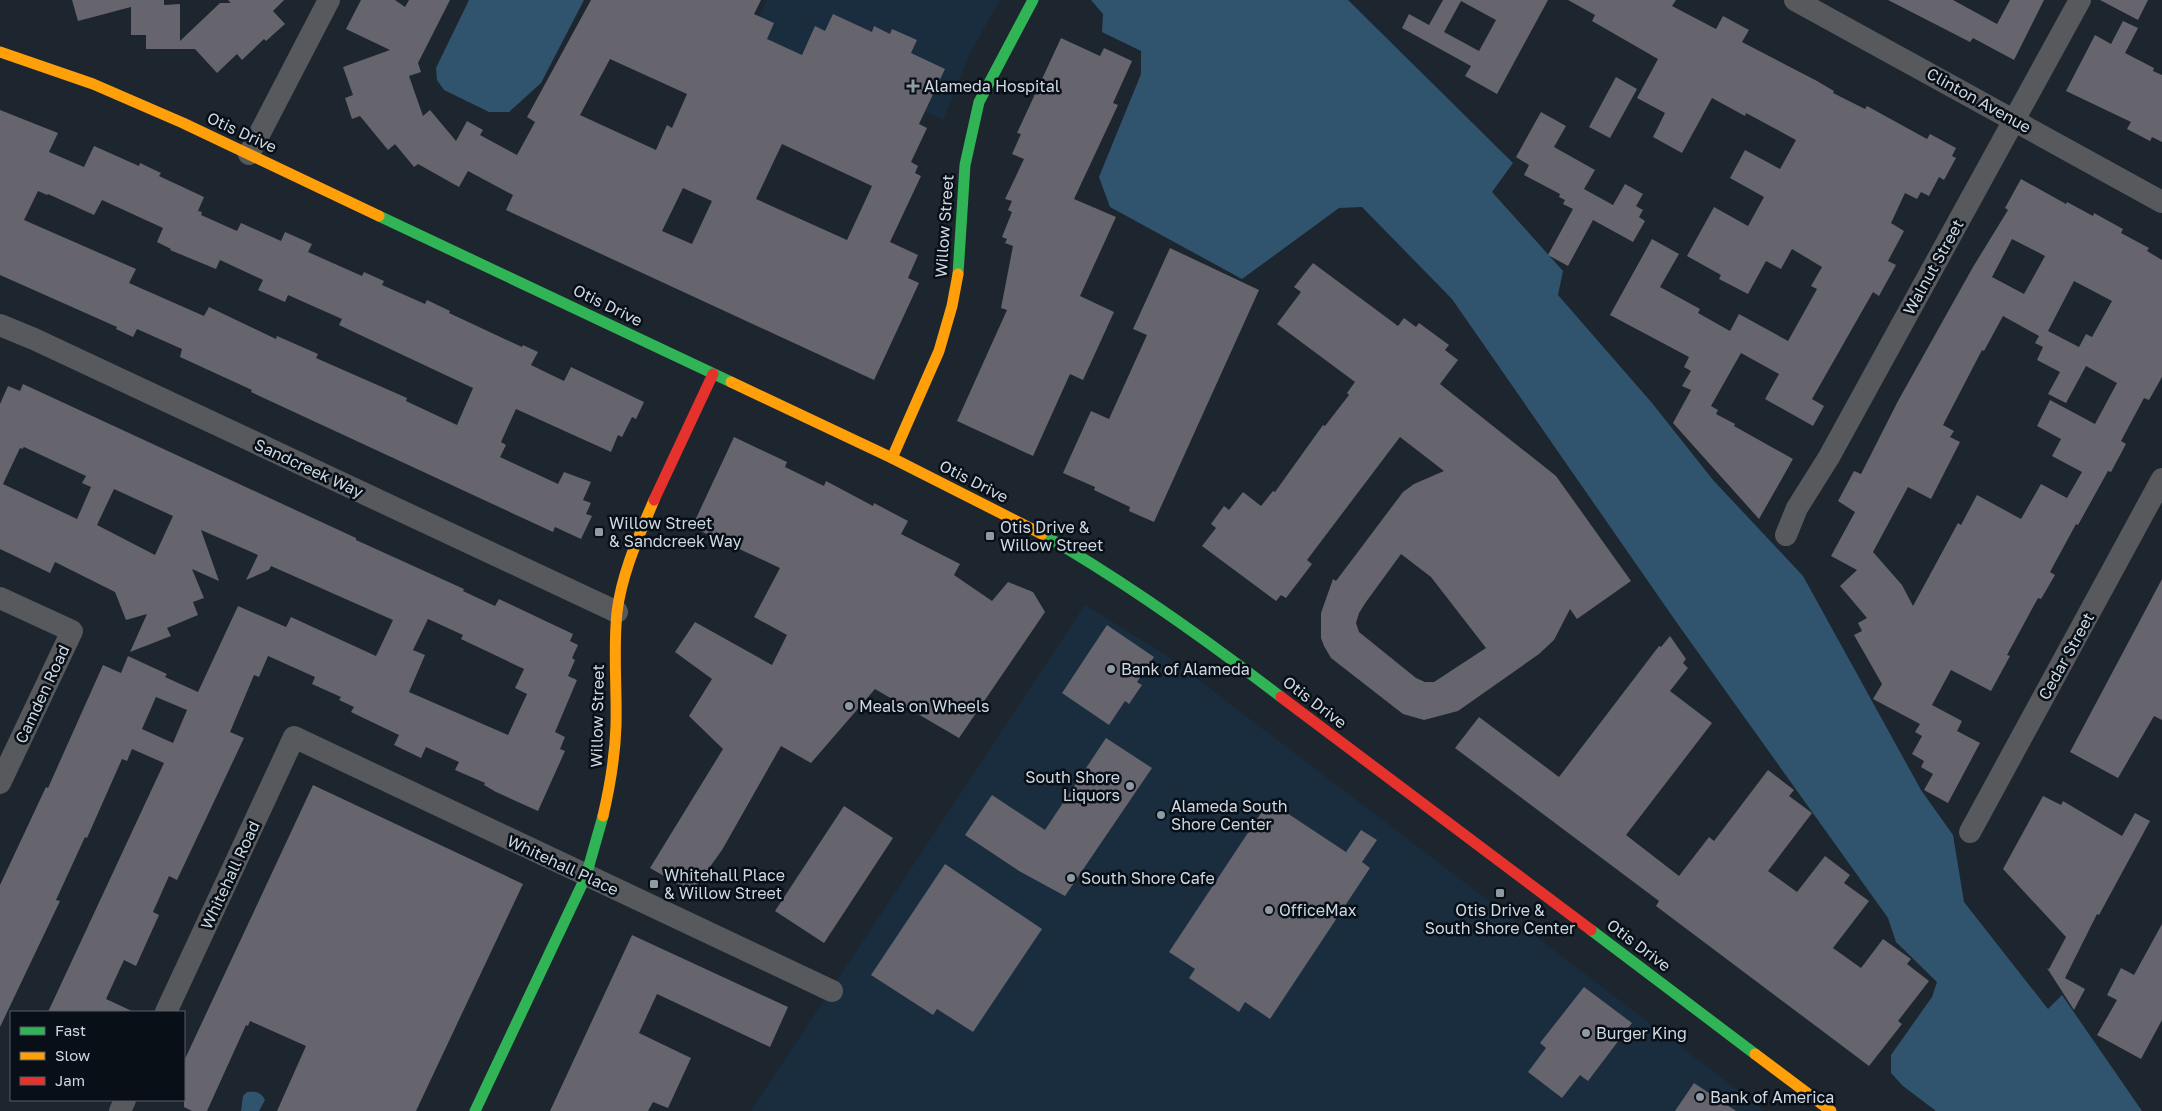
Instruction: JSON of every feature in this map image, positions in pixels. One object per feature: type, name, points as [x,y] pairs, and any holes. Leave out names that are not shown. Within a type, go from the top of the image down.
[{"type":"main road","name":"Willow Street","points":[[892,458],[939,351],[952,306],[960,265],[965,165],[979,102],[1033,0]]},
{"type":"main road","name":"Otis Drive","points":[[0,52],[48,67],[116,93],[249,154],[892,458],[1041,533],[1095,564],[1156,604],[1409,791],[1831,1111]]},
{"type":"main road","name":"Willow Street","points":[[475,1111],[586,876],[601,828],[612,776],[616,726],[615,659],[617,612],[622,583],[656,494],[713,374]]},
{"type":"street","points":[[249,154],[329,0]]},
{"type":"street","name":"Clinton Avenue","points":[[1795,0],[2162,202]]},
{"type":"street","name":"Walnut Street","points":[[1786,534],[1797,508],[1818,478],[2080,0]]},
{"type":"street","name":"Sandcreek Way","points":[[0,326],[34,339],[617,612]]},
{"type":"street","name":"Cedar Street","points":[[1970,832],[2162,479]]},
{"type":"street","name":"Camden Road","points":[[0,598],[72,632],[0,783]]},
{"type":"street","name":"Whitehall Place","points":[[294,737],[832,991]]},
{"type":"street","name":"Whitehall Road","points":[[166,1011],[294,737]]},
{"type":"shaded area","points":[[469,0],[584,0],[541,83],[509,112],[489,112],[444,90],[437,80],[436,68]]},
{"type":"shaded area","name":"Alameda Hospital","points":[[767,0],[1000,0],[971,51],[943,120],[752,32]]},
{"type":"shaded area","points":[[1091,0],[1348,0],[1513,163],[1492,192],[1563,271],[1558,295],[1652,403],[1713,480],[1803,576],[1921,790],[1953,835],[1964,902],[2048,1009],[2062,995],[2142,1111],[1936,1111],[1903,1086],[1891,1073],[1891,1055],[1932,997],[1937,982],[1896,942],[1888,918],[1677,623],[1452,299],[1362,207],[1339,208],[1242,279],[1110,207],[1099,177],[1141,74],[1141,51],[1102,32],[1103,14]]},
{"type":"shaded area","name":"Alameda South Shore Center","points":[[1085,605],[1167,656],[1765,1111],[751,1111]]},
{"type":"shaded area","points":[[247,1092],[262,1095],[265,1100],[259,1111],[241,1111],[243,1096]]},
{"type":"building","points":[[72,0],[164,0],[164,5],[180,4],[180,41],[220,3],[231,3],[228,0],[284,0],[273,11],[285,24],[266,41],[264,39],[242,60],[237,54],[217,73],[195,49],[146,49],[146,35],[131,35],[131,7],[78,21]]},
{"type":"building","points":[[361,0],[395,0],[405,7],[409,0],[450,0],[418,63],[421,72],[409,76],[423,116],[430,110],[456,141],[467,121],[483,130],[480,135],[517,155],[535,122],[527,117],[591,0],[761,0],[754,14],[774,23],[767,39],[802,55],[815,26],[825,31],[833,14],[872,32],[874,26],[890,34],[892,29],[917,40],[911,53],[945,69],[919,124],[927,128],[911,162],[918,166],[915,173],[921,176],[890,242],[918,255],[908,278],[919,283],[874,380],[506,210],[513,195],[468,171],[459,187],[418,164],[414,167],[395,144],[388,150],[360,116],[352,119],[345,98],[353,95],[343,67],[390,50],[346,29]],"holes":[[[610,59],[687,94],[672,128],[667,125],[656,150],[580,115]],[[782,144],[872,186],[847,240],[756,199]],[[683,188],[712,201],[692,244],[662,231]]]},
{"type":"building","points":[[1443,0],[1548,0],[1497,94],[1465,76],[1471,66],[1402,28],[1409,14],[1429,25]],"holes":[[[1461,1],[1496,20],[1479,51],[1444,32]]]},
{"type":"building","points":[[1568,0],[1676,0],[1672,6],[1716,29],[1723,16],[1749,30],[1742,42],[1817,81],[1834,91],[1833,93],[1865,109],[1867,106],[1927,139],[1930,134],[1956,148],[1952,156],[1956,158],[1944,180],[1939,177],[1929,196],[1921,192],[1917,199],[1905,193],[1891,223],[1904,231],[1888,261],[1896,265],[1879,296],[1873,292],[1812,399],[1824,406],[1813,426],[1765,399],[1779,374],[1741,353],[1711,406],[1718,410],[1716,414],[1735,424],[1734,426],[1793,459],[1759,519],[1673,423],[1691,390],[1682,386],[1691,371],[1684,367],[1689,357],[1610,315],[1652,239],[1679,254],[1660,287],[1700,309],[1698,313],[1730,331],[1739,314],[1788,341],[1817,289],[1811,286],[1822,267],[1792,249],[1781,269],[1766,261],[1748,294],[1719,279],[1721,275],[1687,256],[1714,207],[1748,226],[1764,197],[1730,178],[1745,150],[1780,169],[1796,140],[1746,113],[1745,116],[1712,98],[1682,153],[1653,137],[1665,113],[1637,98],[1658,59],[1592,21],[1595,15]]},
{"type":"building","points":[[1888,0],[1953,0],[1997,24],[2010,0],[2044,0],[2014,60],[1973,38],[1970,42]]},
{"type":"building","points":[[2100,0],[2148,0],[2138,20]]},
{"type":"building","points":[[2123,21],[2138,28],[2125,53],[2154,68],[2153,71],[2162,75],[2162,142],[2152,137],[2150,141],[2127,129],[2131,122],[2066,91],[2095,35],[2111,44]]},
{"type":"building","points":[[1061,38],[1100,56],[1104,48],[1132,61],[1113,103],[1118,105],[1074,199],[1116,217],[1080,296],[1114,312],[1083,380],[1070,374],[1033,456],[957,421],[1007,310],[1001,308],[1013,246],[1005,243],[1007,239],[1002,237],[1012,212],[1008,210],[1012,201],[1005,199],[1024,159],[1012,154],[1021,134],[1017,133]]},
{"type":"building","points":[[1616,77],[1637,89],[1610,138],[1589,127]]},
{"type":"building","points":[[0,110],[58,133],[49,152],[84,167],[94,146],[139,166],[140,163],[161,173],[159,176],[204,197],[198,211],[202,212],[201,215],[237,231],[241,223],[281,241],[285,232],[312,244],[308,252],[362,276],[364,272],[384,281],[382,285],[425,304],[427,300],[450,311],[449,313],[522,347],[523,345],[538,352],[531,365],[564,381],[571,367],[644,402],[636,419],[632,417],[622,437],[618,435],[611,452],[516,409],[501,442],[506,445],[500,457],[558,484],[564,472],[591,482],[583,500],[591,503],[586,514],[592,516],[581,539],[555,527],[553,532],[251,392],[252,390],[180,357],[182,349],[137,329],[133,337],[116,329],[117,327],[0,275]],"holes":[[[38,191],[94,215],[102,200],[163,228],[157,242],[170,250],[216,269],[220,260],[263,280],[258,290],[285,302],[288,295],[342,319],[339,325],[473,388],[457,425],[406,401],[407,398],[316,358],[318,354],[277,336],[276,339],[209,307],[204,316],[129,283],[136,269],[24,220]]]},
{"type":"building","points":[[1541,112],[1566,126],[1554,147],[1595,170],[1584,189],[1613,205],[1625,184],[1643,194],[1636,206],[1643,210],[1639,217],[1645,221],[1633,242],[1593,220],[1568,266],[1548,255],[1573,209],[1563,204],[1565,200],[1559,197],[1560,194],[1524,175],[1529,165],[1516,157]]},
{"type":"building","points":[[2021,179],[2066,204],[2067,202],[2093,216],[2094,213],[2123,229],[2121,233],[2149,248],[2147,251],[2162,260],[2162,377],[2149,400],[2144,398],[2121,441],[2126,444],[2111,472],[2108,471],[2078,525],[2076,524],[2050,572],[2055,575],[2041,599],[2038,598],[2007,655],[2010,656],[1991,691],[1951,670],[1932,705],[1962,721],[1957,731],[1980,743],[1948,803],[1924,790],[1933,774],[1921,767],[1924,761],[1912,754],[1922,736],[1915,732],[1920,724],[1873,699],[1882,684],[1854,635],[1862,631],[1858,623],[1867,618],[1840,586],[1857,570],[1831,556],[1855,512],[1838,501],[1854,471],[1861,474],[1898,401],[1973,267],[2008,210],[2005,208]],"holes":[[[2012,239],[2045,256],[2024,294],[1992,277]],[[2074,281],[2112,301],[2092,337],[2086,334],[2079,347],[2048,331]],[[2003,316],[2039,336],[2035,343],[2043,347],[2037,360],[2060,372],[2048,394],[2066,403],[2086,366],[2117,383],[2095,424],[2050,400],[2037,426],[2061,439],[2052,456],[2082,472],[2067,498],[2041,484],[2021,519],[1977,495],[1961,525],[1958,523],[1913,606],[1902,585],[1873,552],[1908,487],[1931,499],[1960,442],[1950,437],[1954,431],[1943,425],[1982,350],[1984,351]]]},
{"type":"building","points":[[1170,248],[1259,290],[1154,522],[1129,511],[1130,507],[1094,490],[1095,487],[1063,473],[1091,411],[1109,419],[1147,335],[1133,329]]},
{"type":"building","points":[[1313,263],[1398,326],[1404,318],[1416,327],[1419,323],[1449,345],[1445,350],[1458,360],[1440,384],[1556,476],[1631,581],[1577,619],[1570,609],[1554,640],[1539,654],[1458,711],[1424,720],[1403,714],[1331,658],[1321,638],[1321,613],[1333,579],[1336,581],[1403,492],[1414,484],[1444,471],[1400,437],[1307,560],[1312,564],[1286,598],[1281,595],[1276,601],[1202,546],[1216,528],[1211,524],[1224,506],[1229,510],[1243,492],[1261,506],[1273,491],[1275,492],[1323,425],[1325,426],[1349,395],[1347,393],[1355,382],[1277,324],[1301,292],[1294,287]],"holes":[[[1401,554],[1431,577],[1486,648],[1434,682],[1425,682],[1416,678],[1359,632],[1356,623],[1359,613],[1366,602]]]},
{"type":"building","points":[[23,384],[356,538],[356,540],[464,589],[463,591],[495,606],[499,599],[573,634],[570,641],[578,645],[572,658],[575,660],[568,676],[577,680],[555,732],[565,737],[560,749],[565,751],[538,811],[496,792],[484,785],[485,783],[455,770],[459,762],[426,747],[421,758],[394,745],[399,735],[351,712],[354,707],[339,700],[341,697],[312,684],[315,677],[268,656],[259,677],[254,675],[230,732],[244,738],[177,880],[169,876],[153,912],[159,915],[136,966],[124,960],[106,999],[132,1011],[48,1011],[164,763],[132,749],[127,761],[122,759],[87,838],[85,837],[56,900],[60,901],[0,1027],[0,885],[46,787],[48,788],[103,665],[121,673],[128,656],[167,674],[165,677],[198,692],[238,606],[286,627],[291,617],[376,656],[393,620],[271,566],[269,570],[246,580],[258,555],[201,530],[219,581],[192,569],[204,598],[193,602],[198,615],[167,628],[171,636],[130,652],[147,614],[126,620],[115,592],[55,562],[50,573],[0,549],[0,404],[8,386],[20,391]],"holes":[[[24,447],[86,476],[82,483],[91,487],[77,519],[3,484],[20,448]],[[114,489],[173,516],[155,555],[97,525]],[[428,619],[463,635],[461,639],[524,669],[515,688],[527,694],[508,735],[409,692],[425,655],[413,650]],[[156,697],[187,710],[173,743],[142,729]]]},
{"type":"building","points":[[734,437],[787,462],[785,467],[824,486],[826,481],[873,506],[874,503],[908,521],[901,534],[960,564],[954,575],[992,601],[1008,582],[1033,592],[1045,612],[959,738],[875,689],[811,763],[781,746],[722,850],[692,892],[650,868],[723,749],[689,716],[712,679],[675,652],[695,622],[772,665],[787,635],[754,617],[780,568],[692,527]]},
{"type":"building","points":[[2162,579],[2162,720],[2154,716],[2118,778],[2070,752]]},
{"type":"building","name":"Bank of Alameda","points":[[1107,625],[1154,657],[1137,682],[1142,685],[1129,704],[1125,701],[1109,725],[1062,693]]},
{"type":"building","points":[[1670,636],[1686,659],[1683,663],[1688,668],[1670,691],[1712,723],[1626,835],[1679,876],[1709,837],[1714,841],[1768,770],[1794,790],[1789,796],[1812,813],[1768,871],[1797,892],[1825,856],[1850,875],[1844,883],[1869,901],[1833,948],[1861,968],[1883,939],[1911,959],[1907,964],[1929,981],[1898,1021],[1902,1024],[1869,1066],[1656,906],[1659,901],[1455,748],[1479,717],[1559,777],[1659,646],[1661,647]]},
{"type":"building","points":[[1106,738],[1152,768],[1065,896],[1019,871],[965,835],[992,795],[1045,830]]},
{"type":"building","points":[[313,785],[523,884],[416,1111],[277,1111],[306,1046],[250,1021],[248,1026],[246,1025],[207,1111],[192,1111],[184,1107],[185,1059]]},
{"type":"building","points":[[2043,796],[2061,805],[2063,801],[2122,836],[2135,813],[2150,821],[2099,915],[2097,914],[2065,978],[2085,989],[2074,1010],[2047,968],[2049,969],[2066,937],[2003,869]]},
{"type":"building","name":"OfficeMax","points":[[1269,801],[1346,852],[1361,830],[1377,840],[1362,862],[1370,868],[1270,1019],[1245,1002],[1239,1012],[1189,978],[1195,969],[1169,952]]},
{"type":"building","points":[[844,806],[893,838],[824,943],[775,911]]},
{"type":"building","points":[[945,864],[1042,929],[973,1032],[937,1009],[933,1015],[871,975]]},
{"type":"building","points":[[2162,924],[2162,1020],[2141,1059],[2097,1035],[2117,1000],[2107,995],[2121,968],[2134,975]]},
{"type":"building","points":[[632,935],[788,1007],[770,1047],[657,994],[639,1033],[691,1058],[668,1108],[653,1102],[648,1111],[550,1111]]},
{"type":"building","name":"Burger King","points":[[1584,987],[1632,1023],[1588,1081],[1580,1075],[1562,1098],[1528,1072],[1546,1048],[1540,1043]]},
{"type":"building","name":"Bank of America","points":[[1694,1083],[1736,1111],[1675,1111]]},
{"type":"traffic: fast","points":[[958,274],[965,165],[979,102],[1033,0]]},
{"type":"traffic: fast","points":[[379,216],[731,382]]},
{"type":"traffic: fast","points":[[1042,534],[1104,571],[1164,611],[1281,697]]},
{"type":"traffic: fast","points":[[475,1111],[586,876],[603,816]]},
{"type":"traffic: fast","points":[[1591,930],[1755,1054]]},
{"type":"traffic: slow","points":[[0,52],[93,84],[183,123],[379,216]]},
{"type":"traffic: slow","points":[[892,458],[939,351],[952,306],[958,274]]},
{"type":"traffic: slow","points":[[731,382],[892,458],[1042,534]]},
{"type":"traffic: slow","points":[[603,816],[612,771],[615,738],[615,641],[619,597],[627,568],[654,500]]},
{"type":"traffic: slow","points":[[1755,1054],[1831,1111]]},
{"type":"traffic: jam","points":[[654,500],[713,374]]},
{"type":"traffic: jam","points":[[1281,697],[1591,930]]},
{"type":"place","name":"Alameda Hospital","points":[[913,86]]},
{"type":"place","name":"Willow Street & Sandcreek Way","points":[[599,532]]},
{"type":"place","name":"Otis Drive & Willow Street","points":[[990,536]]},
{"type":"place","name":"Bank of Alameda","points":[[1111,669]]},
{"type":"place","name":"Meals on Wheels","points":[[849,706]]},
{"type":"place","name":"South Shore Liquors","points":[[1130,786]]},
{"type":"place","name":"Alameda South Shore Center","points":[[1161,815]]},
{"type":"place","name":"South Shore Cafe","points":[[1071,878]]},
{"type":"place","name":"Whitehall Place & Willow Street","points":[[654,884]]},
{"type":"place","name":"Otis Drive & South Shore Center","points":[[1500,893]]},
{"type":"place","name":"OfficeMax","points":[[1269,910]]},
{"type":"place","name":"Burger King","points":[[1586,1033]]},
{"type":"place","name":"Bank of America","points":[[1700,1097]]}]
